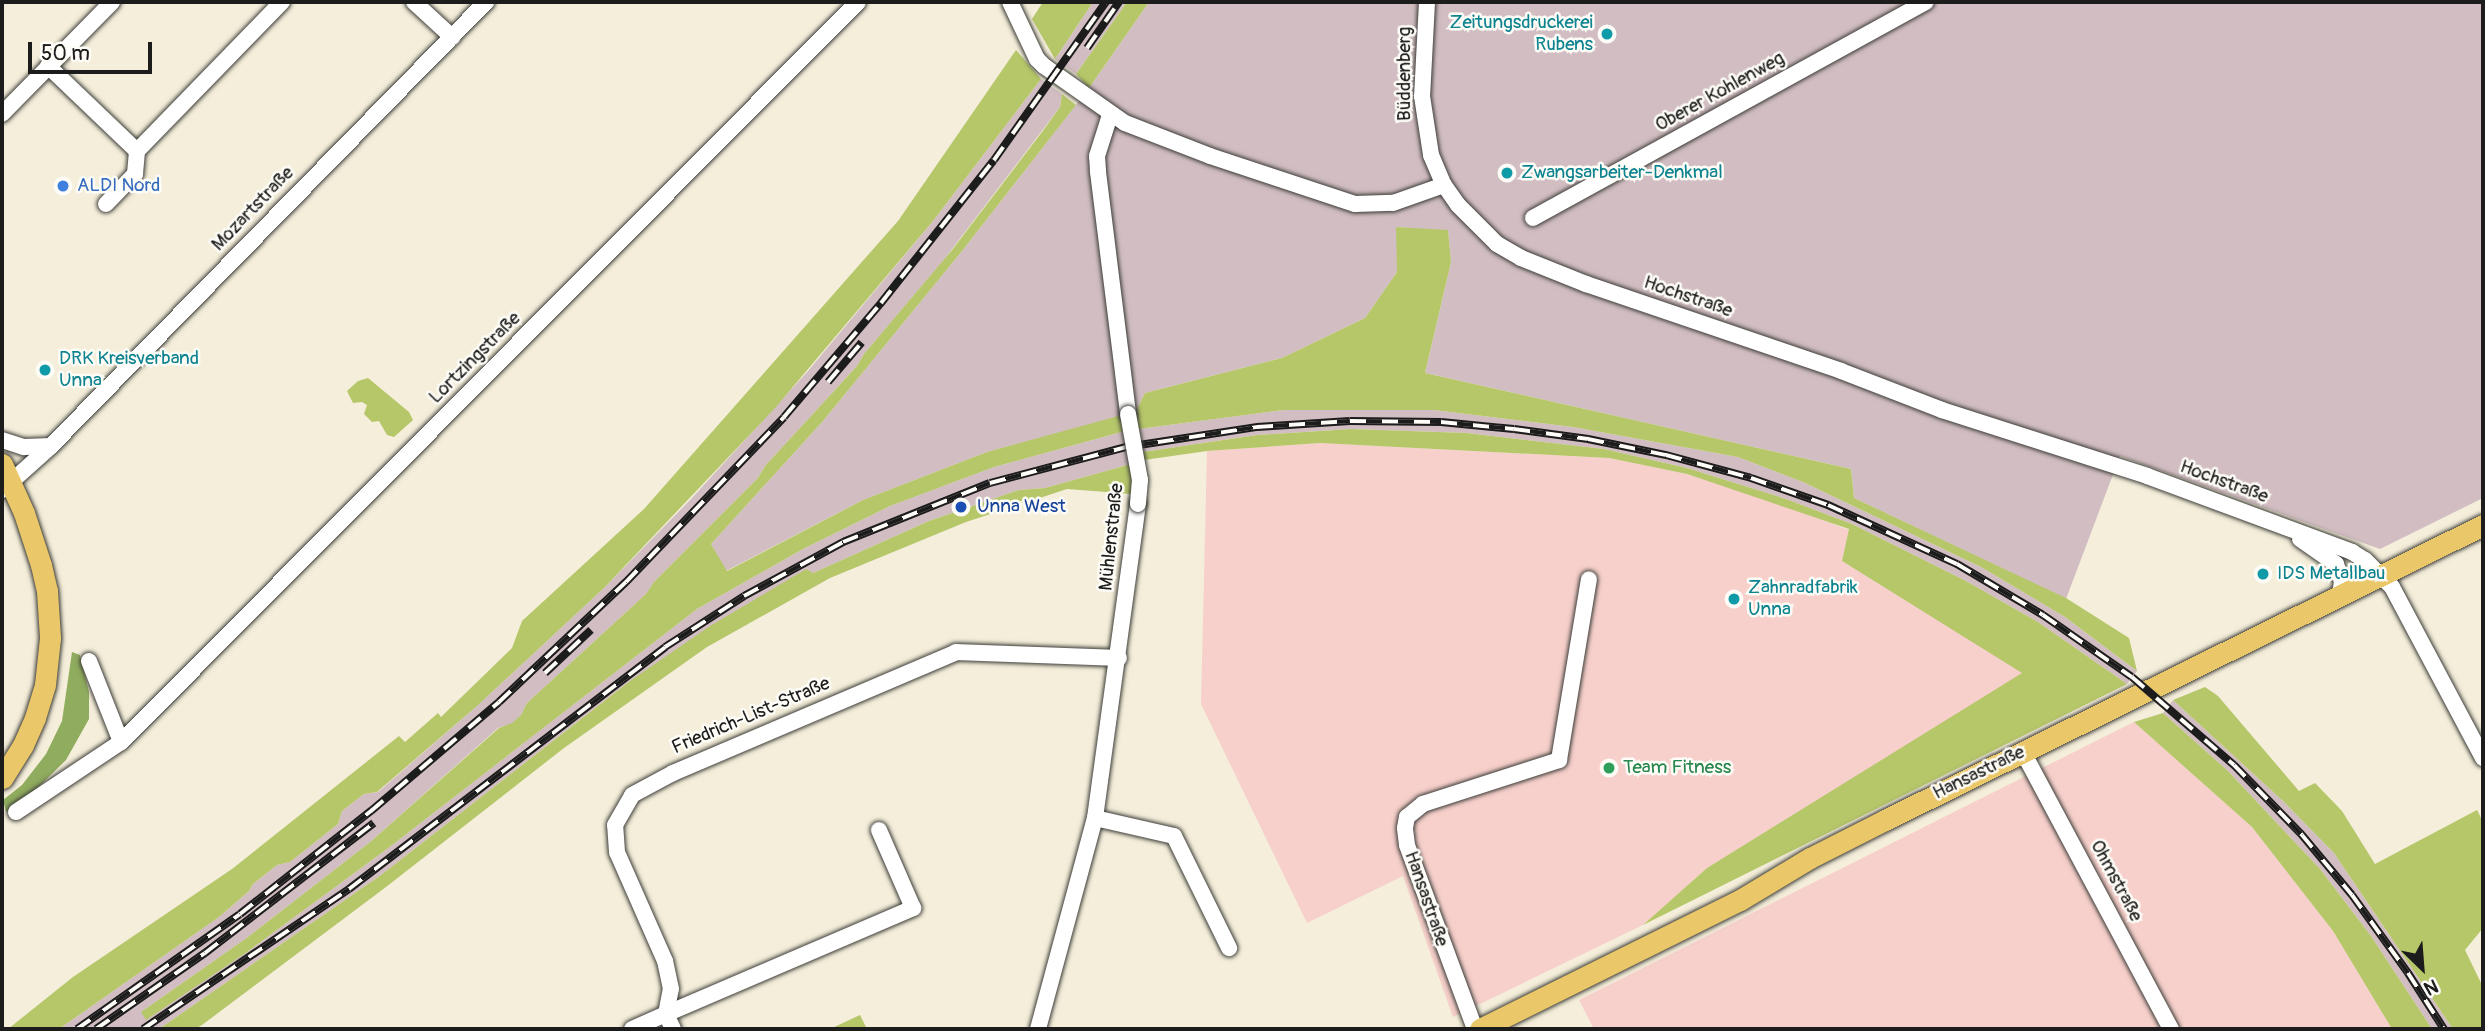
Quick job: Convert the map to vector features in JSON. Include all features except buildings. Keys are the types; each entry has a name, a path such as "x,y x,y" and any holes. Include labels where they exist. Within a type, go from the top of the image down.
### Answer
{"main road":[{"path":"2,778 23,745 35,718 45,685 50,638 47,591 41,565 5,479"},
{"name":"Hansastraße","path":"1477,1029 1740,900 1810,858 2483,525"}],"street":[{"path":"2,114 111,2"},
{"path":"106,204 135,174 137,151 282,2"},
{"path":"414,2 452,37"},
{"name":"Mozartstraße","path":"5,479 51,446 486,2"},
{"name":"Lortzingstraße","path":"16,812 121,742 858,2"},
{"path":"1010,2 1037,59 1110,115 1210,156 1354,204 1393,203 1444,185"},
{"name":"Büddenberg","path":"1427,2 1422,72 1423,108 1431,155 1444,185"},
{"name":"Oberer Kohlenweg","path":"1533,218 1926,2"},
{"path":"48,66 137,151"},
{"name":"Mühlenstraße","path":"1038,1029 1095,818 1119,658 1140,480 1128,414 1098,172 1097,156 1110,115"},
{"name":"Hochstraße","path":"1444,185 1478,228 1497,244 1548,269 1841,371 1942,410 2147,476 2352,552 2382,575 2413,622 2483,758"},
{"path":"2,440 24,447 51,446"},
{"name":"Hochstraße","path":"2277,524 2336,564 2342,581 2340,596"},
{"name":"Hansastraße","path":"1477,1029 1407,845 1407,817 1423,804 1559,760 1589,579"},
{"name":"Friedrich-List-Straße","path":"670,1022 671,989 665,961 617,852 615,825 632,795 673,773 956,652 1119,658"},
{"path":"89,661 121,742"},
{"name":"Ohmstraße","path":"2023,752 2171,1029"},
{"path":"1095,818 1174,836 1229,948"},
{"path":"632,1029 670,1022 913,908 879,830"}],"shaded area":[{"path":"1093,2 1127,2 1076,74 1055,59"},
{"path":"1149,2 2483,2 2483,498 2380,549 2120,456 2066,599 1854,498 1851,469 1425,373 1451,262 1448,231 1397,227 1397,272 1365,318 1282,358 1145,393 1135,413 987,452 863,500 726,571 711,544 823,421 962,251 1089,88"},
{"path":"1041,79 1062,94 1060,107 943,261 864,354 857,366 765,466 758,478 653,583 646,594 527,703 512,724 498,728 369,843 248,937 141,1012 247,952 387,849 697,609 803,549 890,506 994,467 1125,431 1131,464 1045,488 1019,490 929,521 813,573 630,681 381,875 159,1029 59,1029 219,917 277,865 290,862 338,824 342,811 364,794 378,792 477,706 605,587 691,499 808,371 933,221"},
{"path":"1283,410 1434,410 1573,427 1738,457 1803,482 1981,567 2065,617 2137,671 2127,684 2038,622 1966,581 1852,524 1786,499 1687,468 1604,449 1467,433 1351,429 1257,435 1143,452 1138,429"},
{"path":"1320,443 1609,458 1687,474 1784,505 1849,530 1842,561 2023,673 1707,868 1643,925 1453,1017 1403,876 1307,923 1201,704 1207,451"},
{"path":"2173,700 2283,801 2334,853 2453,1029 2432,1029 2371,936 2320,869 2228,771 2163,713"},
{"path":"2134,722 2252,827 2333,931 2392,1029 1594,1029 1579,1000"}],"green space":[{"path":"1043,2 1093,2 1055,59 1032,19"},
{"path":"1127,2 1149,2 1089,88 1076,74"},
{"path":"1016,50 1041,79 933,221 776,407 605,587 477,706 377,792 364,794 342,811 338,824 290,862 277,865 219,917 59,1029 8,1029 73,977 232,869 399,736 405,742 438,713 441,717 512,648 522,621 644,509 898,221"},
{"path":"1062,94 1076,105 962,251 823,421 711,544 727,571 863,500 987,452 1122,415 1125,431 994,467 890,506 803,549 697,609 387,849 247,952 146,1020 141,1012 248,937 369,843 499,728 512,723 521,715 527,703 646,594 653,583 758,478 765,466 857,366 864,354 952,250 1042,132 1060,107"},
{"path":"1396,227 1448,230 1451,262 1425,373 1851,469 1854,498 2066,598 2129,638 2137,671 2065,617 1981,567 1803,482 1738,457 1573,427 1434,410 1283,410 1138,429 1135,413 1145,393 1282,358 1365,318 1397,272"},
{"path":"368,378 409,412 413,420 394,437 387,435 379,421 372,422 364,414 367,405 362,402 353,403 347,391 358,381"},
{"path":"1351,429 1467,433 1604,449 1687,468 1786,499 1852,524 1966,581 2038,622 2127,684 1643,925 1707,868 2022,673 1842,561 1849,529 1687,474 1609,458 1320,443 1207,451 1144,460 1143,452 1257,435"},
{"path":"1131,464 1132,494 1067,489 966,522 830,578 707,647 564,748 386,887 202,1025 195,1029 159,1029 381,875 630,681 710,626 806,569 813,573 929,521 1019,490 1045,488"},
{"path":"72,652 80,655 89,692 89,719 66,760 20,805 6,812 3,800 22,785 46,754 62,721"},
{"path":"2205,687 2218,696 2299,791 2315,783 2342,811 2375,864 2477,810 2483,822 2483,928 2465,950 2483,987 2483,1029 2453,1029 2334,853 2283,801 2173,700"},
{"path":"2163,713 2228,771 2320,869 2371,936 2432,1029 2392,1029 2333,931 2252,827 2134,722"},
{"path":"860,1015 867,1029 830,1029"}],"railway":[{"path":"77,1029 240,914 371,811 499,702 626,582 784,417 881,303 994,160 1106,2"},
{"path":"1087,48 1119,2"},
{"path":"828,382 862,342"},
{"path":"143,1029 349,889 665,647 744,596 843,542 990,483 1126,447 1257,427 1350,421 1441,422 1514,429 1588,439 1666,455 1751,478 1828,505 1957,564 2043,615 2132,677 2234,765 2302,835 2352,895 2444,1029"},
{"path":"545,673 591,630"},
{"path":"96,1029 205,953 374,823"}],"place":[{"name":"Zeitungsdruckerei Rubens","path":"1607,34"},
{"name":"Zwangsarbeiter-Denkmal","path":"1507,173"},
{"name":"ALDI Nord","path":"63,186"},
{"name":"DRK Kreisverband Unna","path":"45,370"},
{"name":"Unna West","path":"961,507"},
{"name":"IDS Metallbau","path":"2263,574"},
{"name":"Zahnradfabrik Unna","path":"1734,599"},
{"name":"Team Fitness","path":"1609,768"}]}
